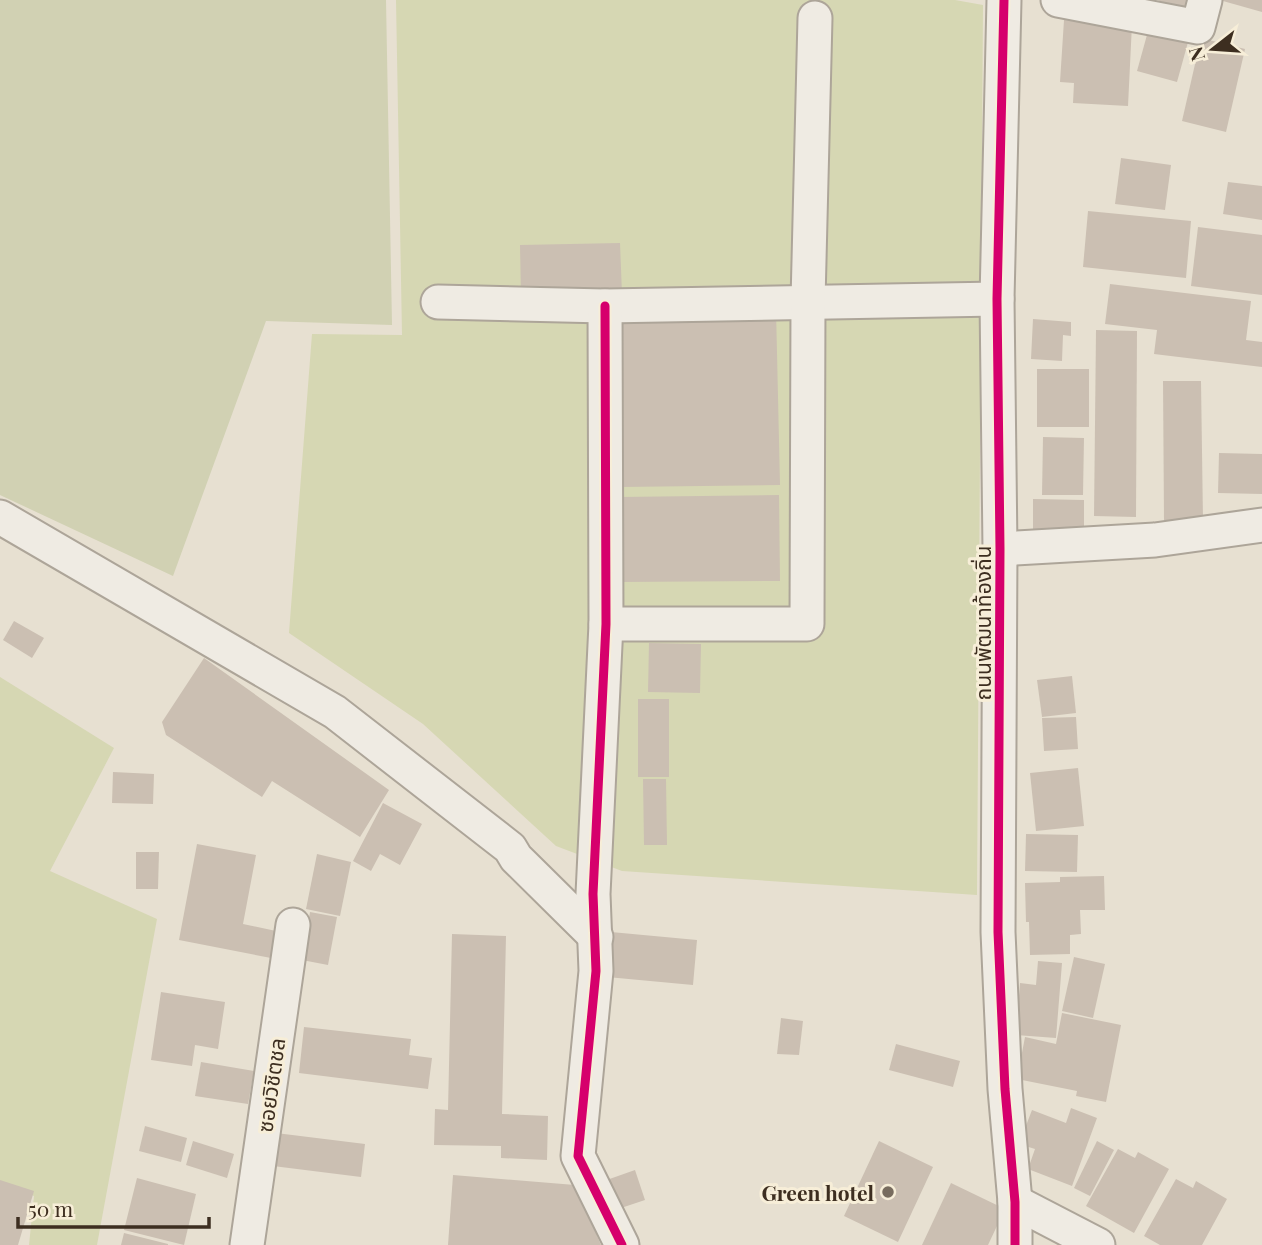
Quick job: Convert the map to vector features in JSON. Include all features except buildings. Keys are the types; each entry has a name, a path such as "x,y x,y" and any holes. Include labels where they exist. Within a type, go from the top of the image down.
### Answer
{"street":[{"name":"ถนนพัฒนาท้องถิ่น","path":"1004,0 997,299 1000,549 998,932 1005,1089 1015,1202 1015,1245"},
{"path":"1058,0 1198,27 1205,0"},
{"path":"606,624 807,624 808,301 815,18"},
{"path":"438,302 605,306 997,299"},
{"path":"605,306 606,624 593,894 596,971 578,1156 622,1245"},
{"path":"0,517 335,712 510,848 516,858 596,937"},
{"path":"1000,549 1155,540 1262,525"},
{"name":"ซอยวิชิตชล","path":"247,1245 293,925"},
{"path":"1015,1202 1098,1245"}],"green space":[{"path":"0,0 386,0 392,325 266,321 173,576 0,495"},
{"path":"396,0 955,0 983,5 977,895 622,871 556,846 423,724 289,633 312,334 402,335"},
{"path":"0,677 114,748 50,871 157,919 97,1245 29,1245 34,1196 0,1183"}],"cycle path":[{"path":"1004,0 997,299 1000,549 998,932 1005,1089 1015,1202 1015,1245"},
{"path":"605,306 606,624 593,894 596,971 578,1156 622,1245"}],"place":[{"name":"Green hotel","path":"888,1192"}]}
